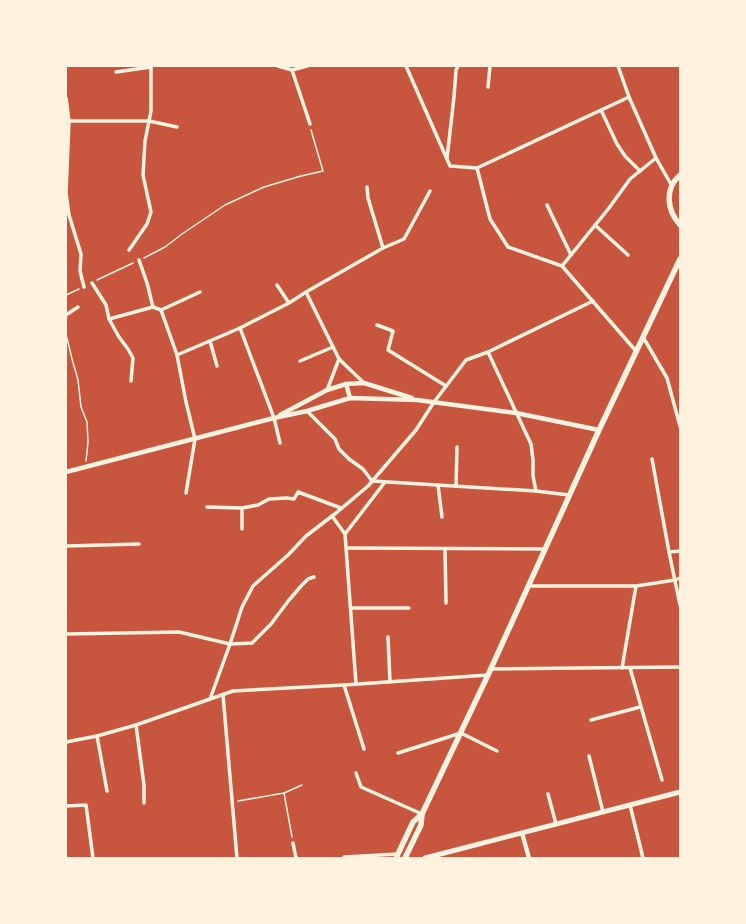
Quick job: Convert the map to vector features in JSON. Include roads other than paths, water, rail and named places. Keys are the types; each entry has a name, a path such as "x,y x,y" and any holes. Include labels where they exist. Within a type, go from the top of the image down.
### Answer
{"main road":[{"path":"680,175 672,186 669,196 670,207 674,218 680,225"},
{"path":"397,856 414,822 422,814 488,675 544,549 680,259"},
{"path":"425,858 680,792"},
{"path":"405,858 421,825 422,814"}],"street":[{"path":"116,72 151,66 151,111 145,141 144,175 151,212 148,224 129,250"},
{"path":"278,66 292,70 307,66"},
{"path":"406,66 450,166 477,168 629,97"},
{"path":"447,159 456,70 458,66"},
{"path":"488,87 490,66"},
{"path":"618,66 629,97 656,158 672,186"},
{"path":"292,70 310,124"},
{"path":"66,98 69,121 67,134 66,193 69,215 81,254 80,272 84,287"},
{"path":"601,110 617,144 625,156 640,171"},
{"path":"69,121 149,122 177,127"},
{"path":"562,266 609,208 630,179 656,158"},
{"path":"477,168 490,220 508,247 562,266 636,350"},
{"path":"367,187 368,198 383,248"},
{"path":"177,355 240,328 289,303 383,248 404,240 430,191"},
{"path":"547,205 571,255"},
{"path":"595,225 628,254"},
{"path":"139,260 153,307"},
{"path":"92,283 106,305 109,319 133,358 132,381"},
{"path":"277,286 289,303"},
{"path":"109,319 153,307 161,310 200,292"},
{"path":"306,292 339,359 364,383"},
{"path":"210,700 242,607 254,586 288,555 306,536 368,486 416,430 434,402 466,360 488,352 593,301"},
{"path":"66,314 78,308"},
{"path":"161,310 177,355 181,380 195,439 186,493"},
{"path":"377,325 393,331 388,350 446,386"},
{"path":"240,328 274,418 280,443"},
{"path":"643,338 667,378 680,426"},
{"path":"210,341 217,366"},
{"path":"300,361 333,347"},
{"path":"488,352 531,444 533,476 536,491"},
{"path":"327,390 339,359"},
{"path":"274,418 327,390 346,384 364,383 417,400"},
{"path":"346,384 350,398"},
{"path":"66,472 274,418 307,411 350,398 434,402 516,413 599,430"},
{"path":"307,411 335,439 339,449 363,470 372,481 536,491 569,495"},
{"path":"456,486 457,447"},
{"path":"652,459 680,605"},
{"path":"345,534 386,482"},
{"path":"438,485 442,517"},
{"path":"207,507 242,508 258,505 269,499 294,499 298,492 341,508"},
{"path":"242,508 242,529"},
{"path":"332,516 345,534 356,684"},
{"path":"66,546 139,544"},
{"path":"346,548 544,549"},
{"path":"445,549 446,603"},
{"path":"669,552 680,551"},
{"path":"66,634 179,632 230,644 252,643 270,624 302,585 308,579 314,577"},
{"path":"528,586 636,586 680,578"},
{"path":"622,668 636,586"},
{"path":"351,608 409,608"},
{"path":"388,637 390,682"},
{"path":"490,668 680,667"},
{"path":"630,668 662,780"},
{"path":"66,742 98,736 136,725 233,691 488,675"},
{"path":"344,685 364,749"},
{"path":"223,695 237,858"},
{"path":"591,720 640,707"},
{"path":"136,725 144,785 144,803"},
{"path":"398,753 460,733 497,751"},
{"path":"98,736 107,791"},
{"path":"590,756 603,812"},
{"path":"356,773 361,787 422,814"},
{"path":"548,794 556,824"},
{"path":"66,806 86,805 94,858"},
{"path":"630,805 643,858"},
{"path":"522,833 529,858"},
{"path":"294,843 296,858"},
{"path":"344,857 397,856"}]}
